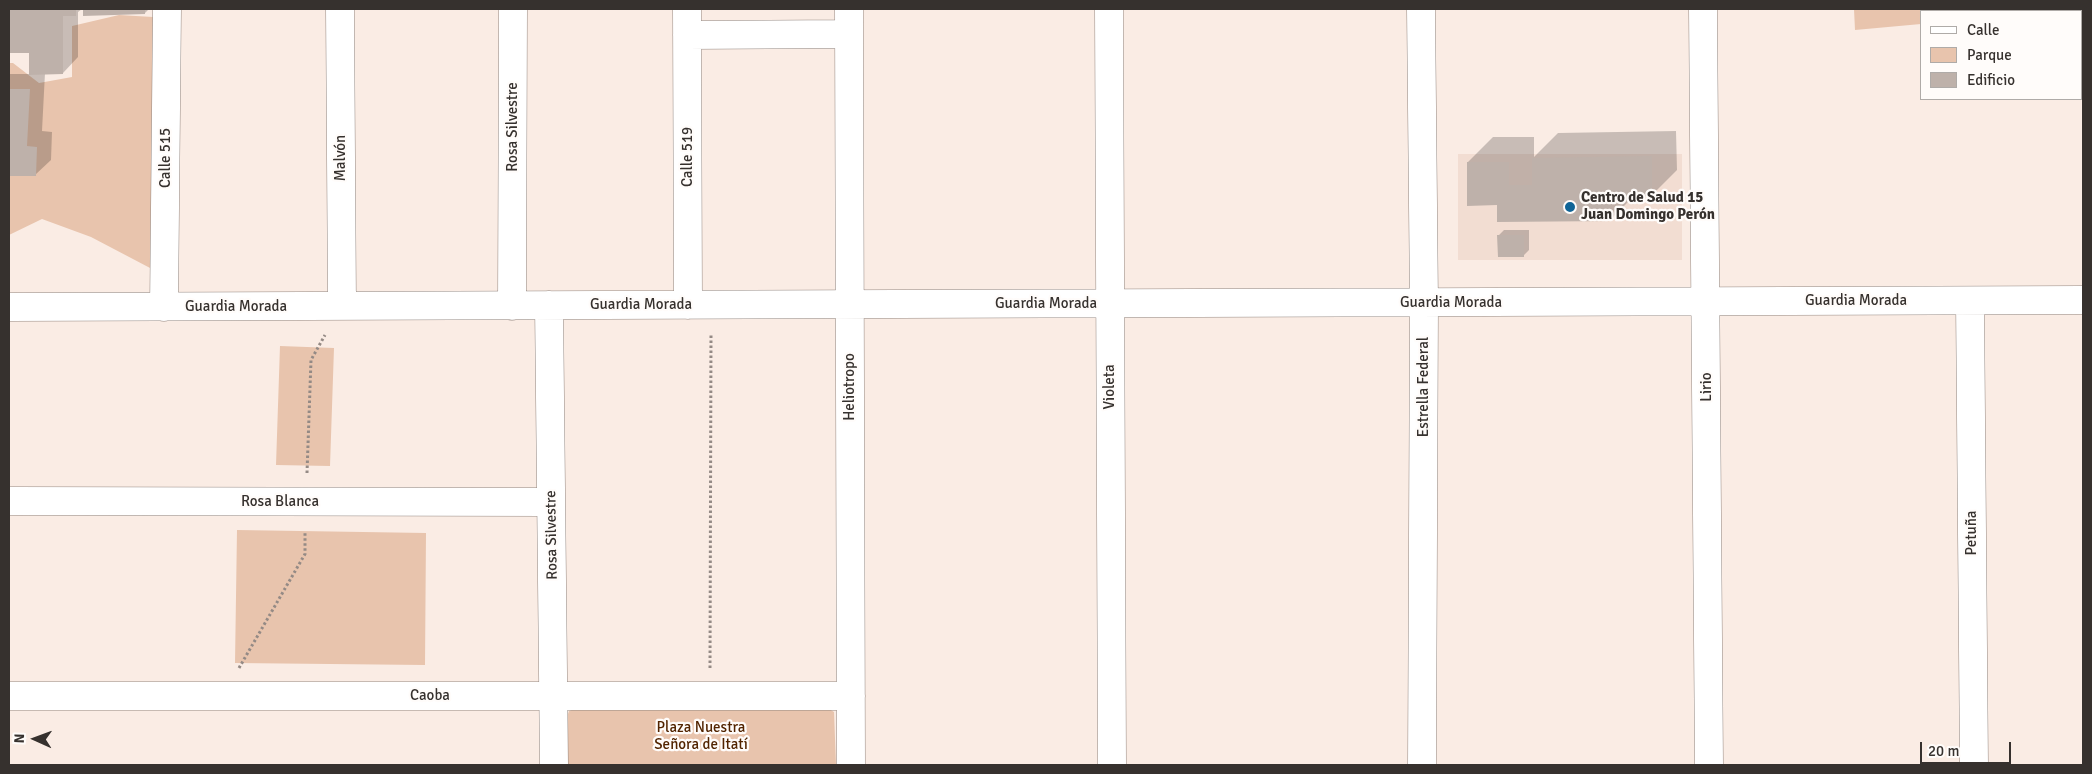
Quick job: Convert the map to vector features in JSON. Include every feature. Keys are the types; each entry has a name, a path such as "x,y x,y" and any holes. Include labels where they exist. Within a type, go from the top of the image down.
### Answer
{"street":[{"name":"Calle 515","path":"164,307 167,9"},
{"name":"Malvón","path":"340,9 342,306"},
{"name":"Rosa Silvestre","path":"512,306 514,9"},
{"name":"Violeta","path":"1109,9 1112,765"},
{"name":"Estrella Federal","path":"1421,9 1424,303 1422,765"},
{"name":"Lirio","path":"1703,9 1709,765"},
{"path":"687,22 849,21"},
{"name":"Heliotropo","path":"849,21 851,765"},
{"name":"Calle 519","path":"687,22 700,305"},
{"name":"Guardia Morada","path":"9,308 2083,300"},
{"name":"Petuña","path":"1970,301 1974,765"},
{"name":"Rosa Silvestre","path":"549,306 554,765"},
{"name":"Rosa Blanca","path":"9,501 552,502"},
{"name":"Caoba","path":"9,696 851,696"}],"path":[{"path":"700,305 710,696"}],"shaded area":[{"name":"Centro de Salud 15 Juan Domingo Perón","path":"1458,154 1682,154 1682,260 1458,260"}],"green space":[{"path":"1854,9 2068,9 1920,10 1920,24 1855,30"},
{"path":"119,15 153,17 152,269 91,237 42,219 9,235 9,63 13,63 39,83 72,77 72,26"},
{"path":"280,346 334,348 330,466 276,465"},
{"path":"237,530 426,533 425,665 235,663"},
{"name":"Plaza Nuestra Señora de Itatí","path":"826,707 834,712 836,765 566,765 566,720 569,711 577,708"}],"building":[{"path":"9,9 76,9 76,16 63,16 63,74 29,75 29,53 9,53"},
{"path":"83,9 145,9 145,14 83,16"},
{"path":"9,89 30,89 27,146 37,147 36,176 9,176"},
{"path":"1652,156 1652,196 1610,197 1611,221 1497,222 1497,205 1467,206 1467,162 1509,162 1509,185 1532,185 1532,158"},
{"path":"1497,235 1524,235 1524,257 1498,257"}],"place":[{"name":"Centro de Salud 15 Juan Domingo Perón","path":"1570,207"}]}
